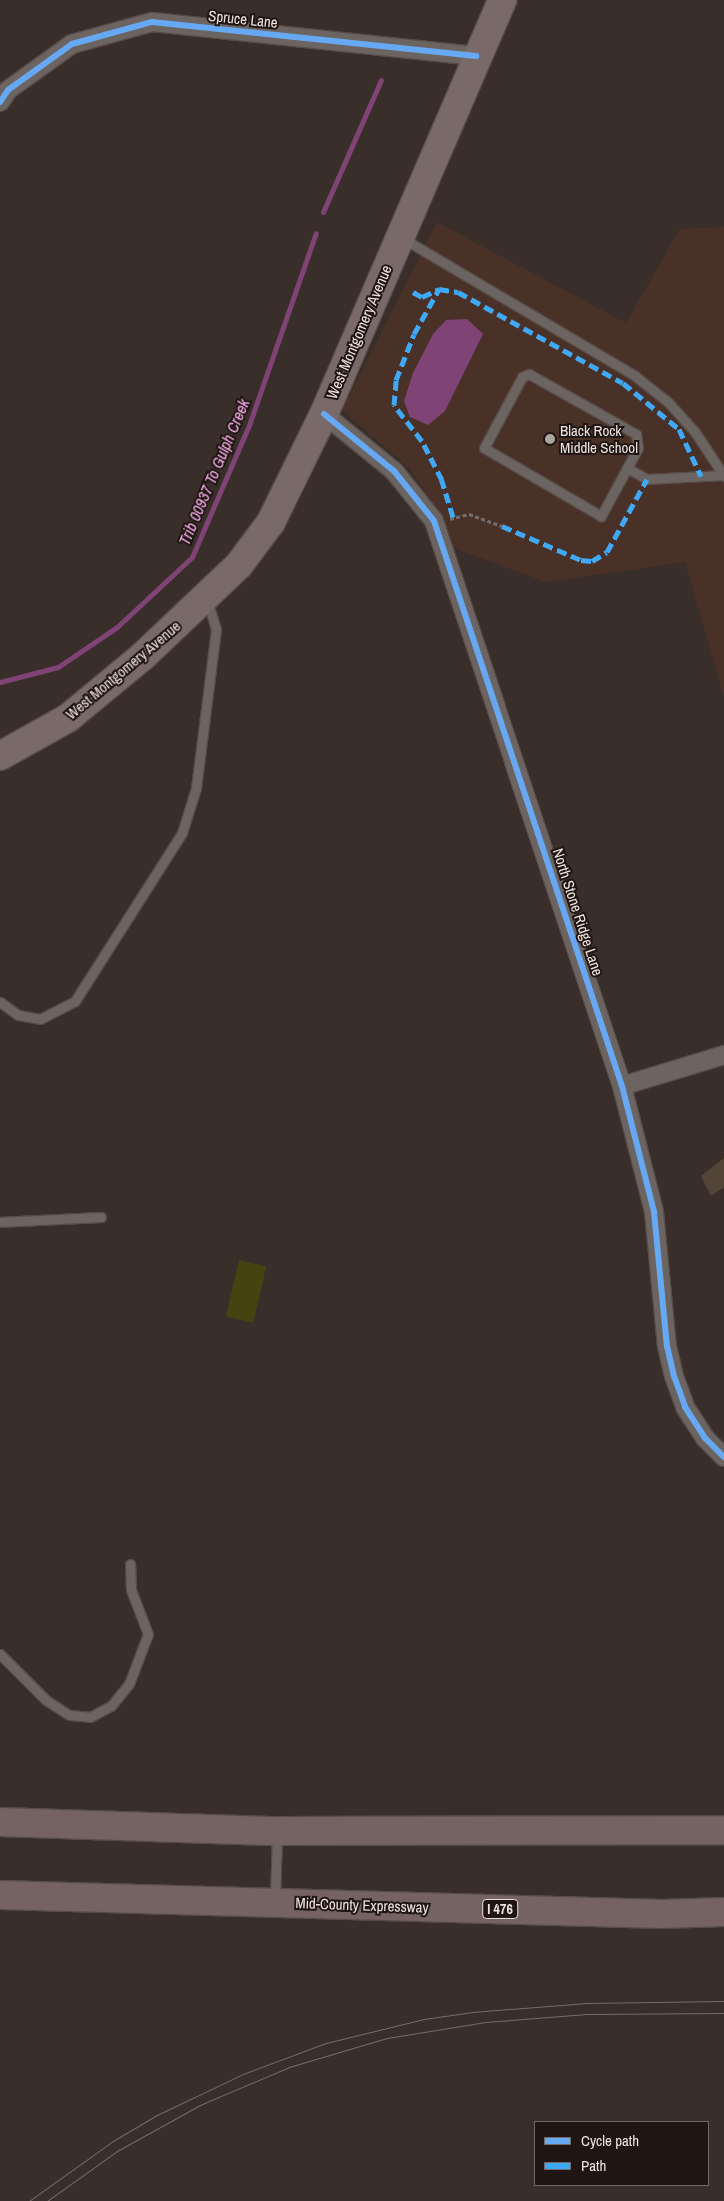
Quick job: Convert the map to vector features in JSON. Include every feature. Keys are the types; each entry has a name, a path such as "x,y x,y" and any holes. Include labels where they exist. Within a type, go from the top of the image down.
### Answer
{"highway":[{"path":"0,1822 276,1831 724,1830"},
{"name":"Mid-County Expressway","path":"0,1896 276,1902 662,1914 724,1912"}],"main road":[{"name":"West Montgomery Avenue","path":"0,756 68,718 143,656 239,565 270,522 324,414 476,56 502,0"}],"street":[{"name":"Spruce Lane","path":"0,102 8,90 72,44 152,22 476,56"},
{"name":"North Stone Ridge Lane","path":"324,414 394,471 436,526 622,1086 654,1212 667,1346 674,1376 685,1407 705,1438 724,1457"},
{"path":"622,1086 724,1055"}],"lane":[{"path":"400,237 635,376 668,402 695,432 724,475"},
{"path":"529,374 636,434 638,448 627,468 601,516 484,448 522,377 529,374"},
{"path":"627,468 647,479 724,475"},
{"path":"0,1002 18,1015 40,1019 75,1002 182,833 196,788 216,629 206,597"},
{"path":"0,1222 101,1217"},
{"path":"0,1654 46,1700 69,1714 90,1717 111,1706 129,1684 148,1634 131,1590 130,1564"},
{"path":"276,1831 276,1902"}],"path":[{"path":"436,526 469,514 502,526"}],"shaded area":[{"name":"Black Rock Middle School","path":"437,222 626,323 680,229 724,227 724,697 685,562 546,582 454,548 444,519 409,468 342,410"},
{"path":"467,319 483,334 445,411 428,425 410,417 404,401 413,373 433,334 446,320"},
{"path":"239,1260 266,1266 253,1323 226,1317"}],"building":[{"path":"724,1158 724,1187 711,1196 701,1176"}],"waterway":[{"name":"Trib 00937 To Gulph Creek","path":"323,212 381,80"},
{"name":"Trib 00937 To Gulph Creek","path":"0,682 58,667 117,627 192,557 249,425 316,233"}],"tram line":[{"path":"29,2201 113,2141 157,2115 243,2074 326,2043 424,2019 472,2012 587,2003 724,2001"},
{"path":"47,2201 117,2151 200,2105 289,2067 387,2038 486,2022 587,2014 724,2013"}],"marked path":[{"path":"413,292 422,297 439,289"},
{"path":"453,517 442,480 422,441 394,405 396,380 414,334 439,289 458,292 623,383 679,429 701,476"},
{"path":"502,526 581,560 592,561 607,552 647,479"}],"cycle path":[{"path":"0,102 8,90 72,44 152,22 476,56"},
{"path":"324,414 394,471 434,521 622,1086 654,1212 667,1346 674,1376 685,1407 705,1438 724,1457"}],"place":[{"name":"Black Rock Middle School","path":"550,439"}]}
